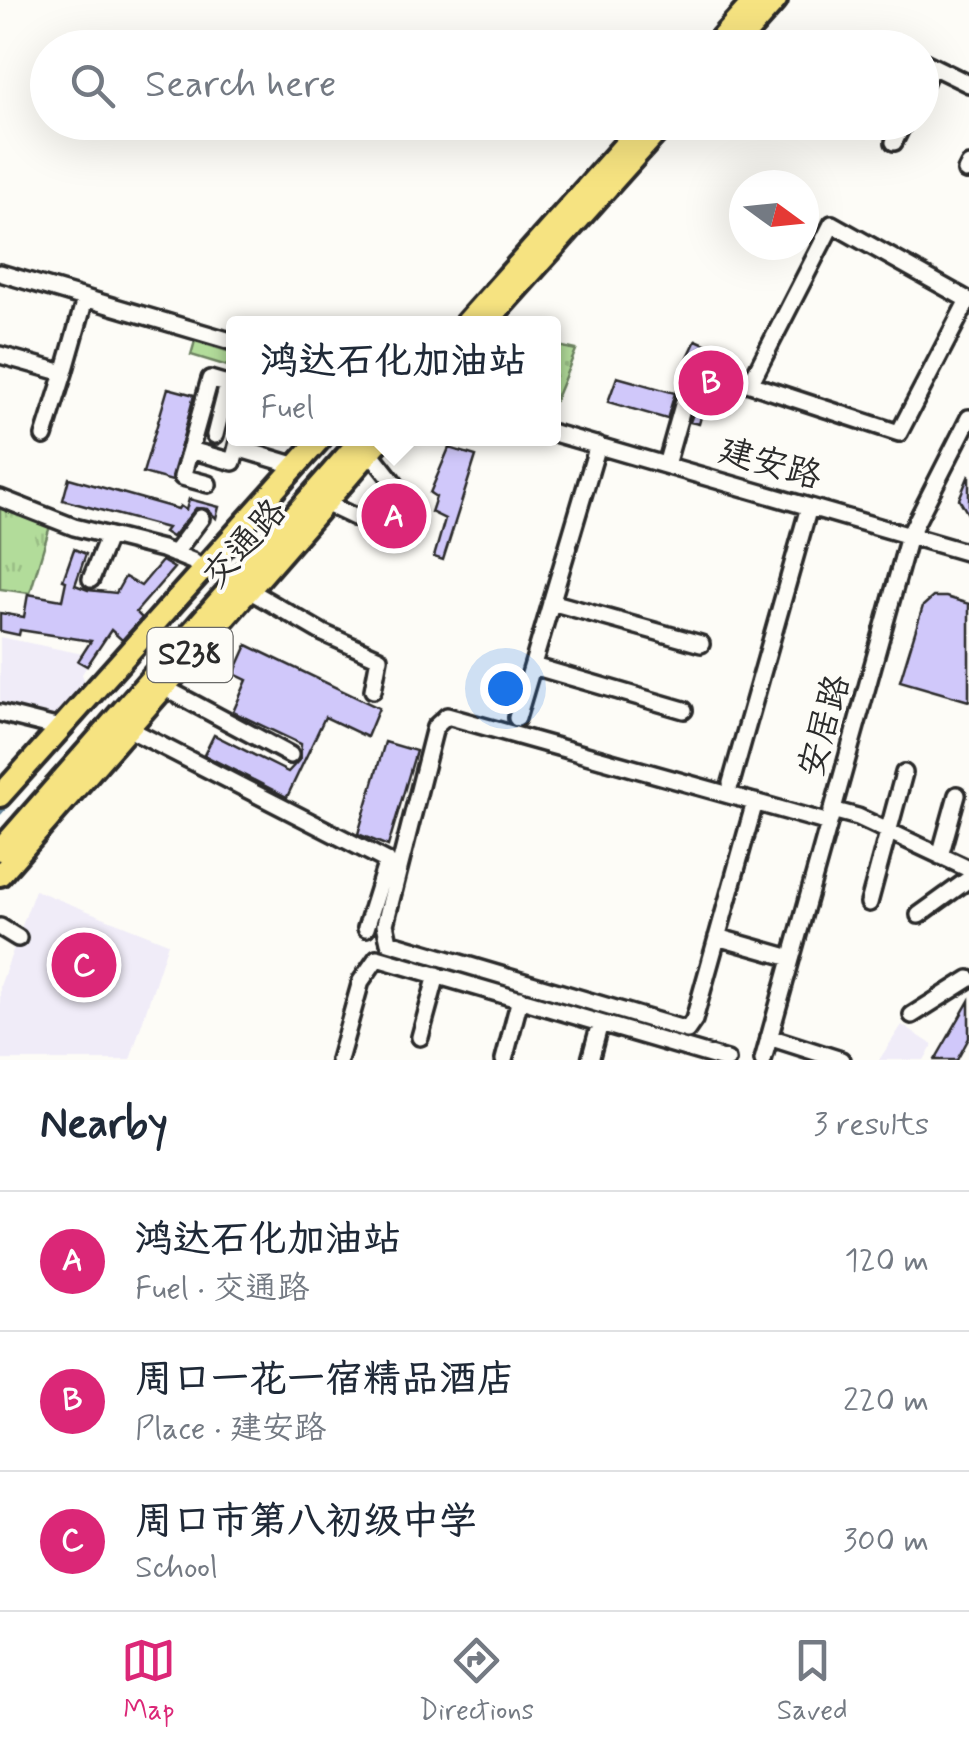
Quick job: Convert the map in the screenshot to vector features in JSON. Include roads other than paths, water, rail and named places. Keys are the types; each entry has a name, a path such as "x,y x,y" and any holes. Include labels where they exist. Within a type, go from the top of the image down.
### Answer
{"main road":[{"path":"728,30 754,0"},
{"path":"749,30 776,0"},
{"path":"472,316 629,140"},
{"path":"492,316 650,140"},
{"path":"0,796 314,446"},
{"name":"交通路","path":"0,850 123,720 369,446"},
{"name":"交通路","path":"0,874 123,720 163,687 236,591 324,504 370,446"},
{"path":"203,570 236,591"},
{"path":"95,689 123,720"}],"street":[{"path":"939,70 969,84"},
{"path":"832,224 968,300 962,328 899,432 750,384 832,224"},
{"path":"0,274 226,340"},
{"path":"44,436 85,299"},
{"path":"0,355 64,374"},
{"path":"666,464 694,366"},
{"path":"208,484 182,477 210,379 226,384"},
{"path":"214,435 226,400"},
{"name":"安居路","path":"765,1059 909,536 969,418"},
{"path":"195,430 226,440"},
{"name":"建安路","path":"561,435 969,553"},
{"path":"190,450 233,462 238,446"},
{"path":"240,446 295,468"},
{"path":"324,504 368,523 382,524 400,504 402,493 374,446"},
{"path":"518,718 598,446"},
{"path":"0,498 74,527 192,560 203,570"},
{"path":"731,783 809,507"},
{"path":"174,554 202,518"},
{"path":"91,580 108,537"},
{"path":"236,591 379,658 373,690"},
{"path":"552,602 702,644"},
{"path":"533,666 684,710"},
{"path":"163,687 290,755"},
{"path":"0,713 60,728"},
{"path":"755,802 688,1030 389,942 384,924 435,728 447,716 755,802 831,817 858,818 969,869"},
{"path":"123,720 386,861 366,928"},
{"path":"869,903 904,773"},
{"path":"940,856 957,795"},
{"path":"920,914 969,880"},
{"path":"0,927 18,938"},
{"path":"718,937 791,958"},
{"path":"439,957 444,940"},
{"path":"339,1060 361,981 378,958 728,1060"},
{"path":"420,1037 437,975"},
{"path":"912,1015 969,978"},
{"path":"504,1060 520,1000"},
{"path":"590,1060 600,1023"},
{"path":"770,1037 841,1060"}],"waterway":[{"path":"0,813 170,622"}],"place":[{"name":"周口一花一宿精品酒店","path":"711,383"},
{"name":"鸿达石化加油站","path":"394,516"},
{"name":"周口市第八初级中学","path":"84,965"}]}
